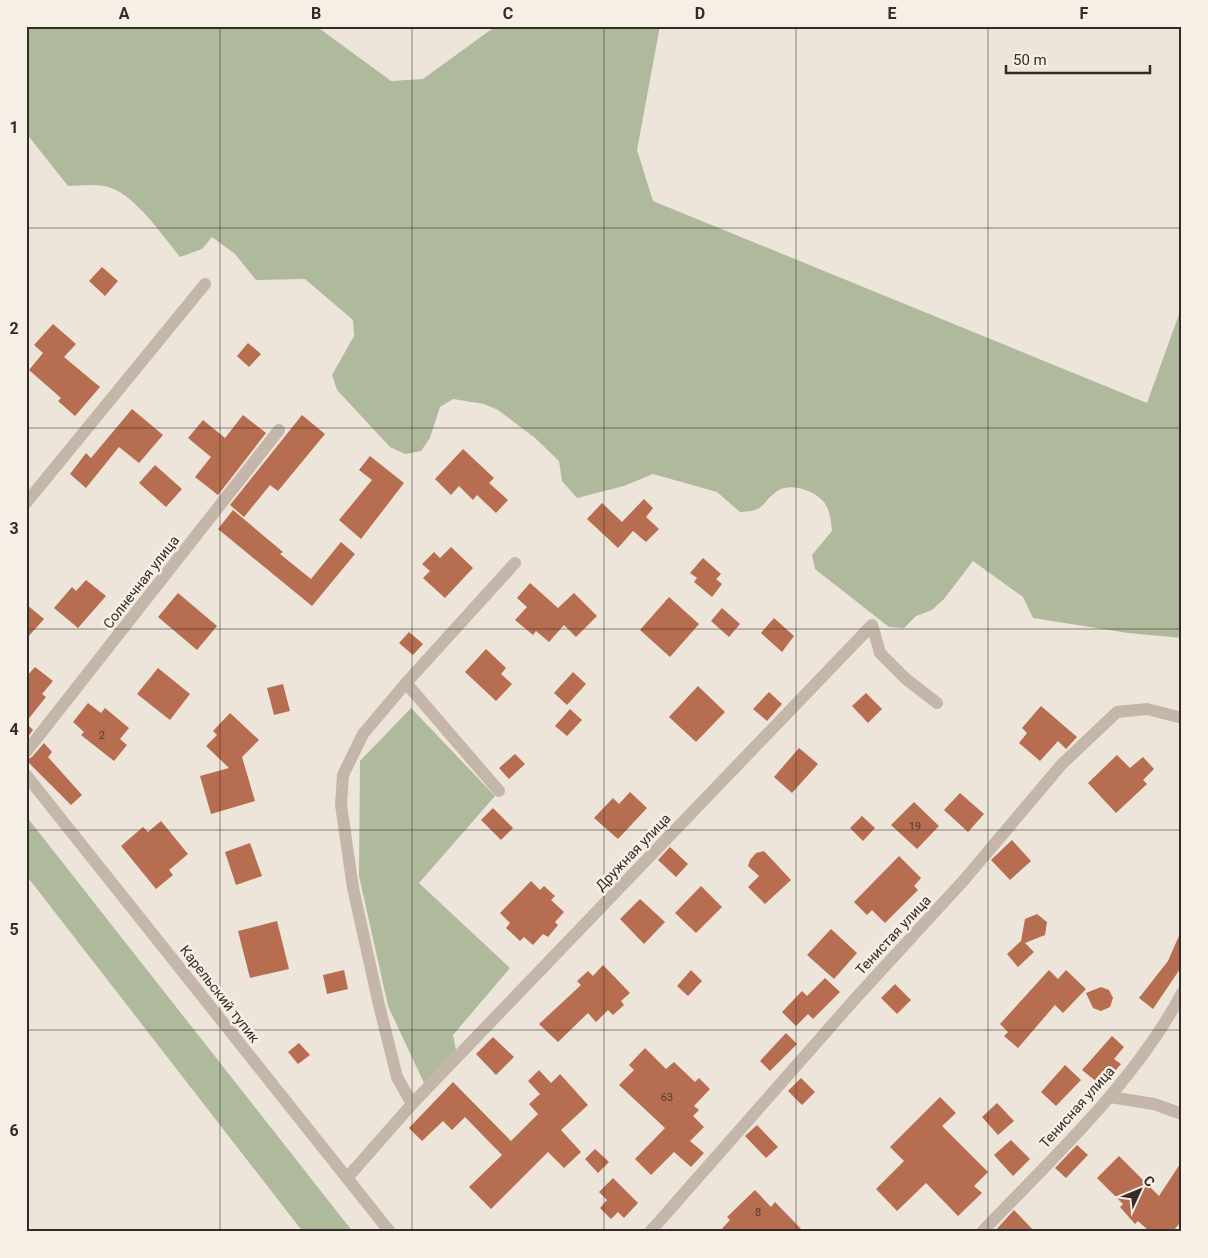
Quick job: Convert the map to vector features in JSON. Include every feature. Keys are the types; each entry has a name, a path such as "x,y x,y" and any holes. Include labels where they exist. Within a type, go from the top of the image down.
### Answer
{"street":[{"path":"26,503 205,284"},
{"name":"Солнечная улица","path":"26,752 279,430"},
{"path":"412,1104 397,1077 353,888 341,805 344,775 363,734 406,683 515,564"},
{"name":"Дружная улица","path":"347,1178 412,1104 872,625 880,653 906,679 937,703"},
{"path":"406,683 499,791"},
{"name":"Тенистая улица","path":"650,1232 847,1008 964,880 1062,764 1117,712 1147,710 1182,718"},
{"name":"Карельский тупик","path":"26,775 390,1232"},
{"name":"Тенисная улица","path":"982,1232 1110,1097 1158,1033 1182,993"},
{"path":"1110,1097 1154,1104 1182,1114"}],"green space":[{"path":"26,26 316,26 391,81 423,79 496,26 660,26 637,150 653,201 1147,403 1182,306 1182,638 1128,633 1033,618 1023,597 973,561 944,599 932,610 916,616 904,628 889,627 815,569 812,555 832,531 830,515 823,501 809,491 790,487 784,488 773,494 760,508 740,512 717,492 653,474 624,486 577,498 562,481 559,461 535,438 498,410 484,404 453,399 440,407 430,438 421,451 405,454 390,447 337,390 332,375 354,336 353,320 305,279 256,280 235,254 212,237 202,249 180,257 136,204 115,189 90,185 68,186 26,133"},
{"path":"411,708 495,796 419,883 510,968 453,1035 456,1050 424,1083 388,1006 359,876 360,761"},
{"path":"26,816 353,1232 303,1232 26,875"}],"building":[{"path":"102,267 118,281 105,296 89,281"},
{"path":"53,324 76,344 64,357 100,387 75,416 58,401 61,398 29,370 43,353 34,345"},
{"path":"248,343 261,354 249,367 237,356"},
{"path":"132,409 163,435 139,463 119,447 86,488 70,474 86,453 91,458"},
{"path":"243,415 266,433 218,495 195,477 211,457 188,438 203,420 225,438"},
{"path":"302,415 325,434 278,491 270,485 244,517 230,505"},
{"path":"463,449 494,478 489,483 508,500 496,513 477,495 473,500 459,486 451,495 435,479"},
{"path":"370,456 404,483 361,539 339,520 372,480 359,470"},
{"path":"155,465 182,489 166,507 139,483"},
{"path":"644,499 653,508 646,517 659,529 646,542 633,531 618,548 587,519 602,503 622,522"},
{"path":"233,510 283,552 280,554 311,579 341,542 355,554 312,606 218,529"},
{"path":"451,547 473,568 445,598 423,578 430,571 422,564 434,552 440,558"},
{"path":"703,558 721,574 716,579 722,584 712,597 694,582 697,578 690,573"},
{"path":"86,580 106,596 78,628 54,608 72,587 76,591"},
{"path":"530,583 558,608 574,593 597,616 576,637 564,625 549,642 536,631 533,635 515,620 527,607 517,598"},
{"path":"178,593 217,626 197,650 158,617"},
{"path":"669,597 699,624 670,657 640,630"},
{"path":"26,604 44,619 26,639"},
{"path":"722,608 740,624 729,637 711,621"},
{"path":"774,618 794,636 782,652 761,633"},
{"path":"409,632 423,644 413,655 399,643"},
{"path":"486,649 506,668 501,674 512,684 496,701 465,672"},
{"path":"35,667 53,681 42,694 46,697 26,722 26,677"},
{"path":"158,668 190,694 170,720 137,694"},
{"path":"573,672 586,684 567,705 554,693"},
{"path":"283,684 290,711 274,715 267,688"},
{"path":"698,686 725,712 696,742 669,717"},
{"path":"769,692 782,704 767,721 753,709"},
{"path":"866,693 882,709 868,723 852,706"},
{"path":"88,703 101,713 105,708 129,728 120,739 127,745 114,761 81,735 84,732 73,722"},
{"path":"1041,706 1077,737 1066,749 1058,741 1040,761 1019,743 1027,733 1022,728"},
{"path":"570,709 582,720 567,736 555,726"},
{"path":"230,713 259,740 242,757 255,801 211,814 200,776 229,768 206,746 217,735 213,731"},
{"path":"26,723 33,730 26,739"},
{"path":"44,743 52,752 48,757 82,795 71,805 26,760 32,757"},
{"path":"799,748 818,764 792,793 774,777"},
{"path":"515,754 525,764 509,779 499,768"},
{"path":"1117,755 1130,768 1143,757 1154,769 1143,780 1147,784 1116,813 1088,783"},
{"path":"630,792 647,808 618,839 594,818 613,798 619,804"},
{"path":"960,793 984,814 968,832 944,810"},
{"path":"914,802 939,826 917,849 891,825"},
{"path":"493,808 513,828 501,840 481,820"},
{"path":"862,816 875,828 863,841 850,828"},
{"path":"161,821 188,854 169,870 173,875 156,889 121,846 143,827 148,832"},
{"path":"1012,840 1031,861 1010,880 991,860"},
{"path":"250,843 262,876 236,885 225,852"},
{"path":"670,847 688,864 676,877 658,860"},
{"path":"764,851 791,880 765,904 748,887 759,876 748,866 750,860 756,853"},
{"path":"899,856 921,878 914,886 918,890 885,923 872,910 867,915 854,902"},
{"path":"531,881 540,890 544,886 555,896 551,900 564,912 555,922 558,925 548,937 543,934 533,945 524,937 520,941 506,928 510,923 500,913"},
{"path":"701,886 722,907 696,933 675,913"},
{"path":"640,899 665,922 644,944 620,919"},
{"path":"1037,914 1047,922 1045,935 1025,943 1034,952 1018,967 1007,954 1021,941 1025,919"},
{"path":"277,921 289,969 250,978 238,931"},
{"path":"831,929 857,953 834,979 807,955"},
{"path":"1182,929 1182,966 1153,1009 1139,998 1168,961"},
{"path":"603,965 630,993 621,1001 624,1005 613,1015 608,1010 596,1022 588,1013 558,1042 539,1024 581,985 577,981 588,971 593,976"},
{"path":"344,970 348,989 327,994 323,975"},
{"path":"691,970 702,981 688,996 677,986"},
{"path":"1049,970 1058,979 1066,970 1086,989 1063,1013 1055,1005 1018,1048 1004,1036 1008,1032 1000,1024"},
{"path":"825,978 840,992 813,1019 808,1014 796,1026 782,1012 802,991 807,996"},
{"path":"895,984 911,1000 897,1014 881,998"},
{"path":"1101,987 1109,990 1113,998 1110,1007 1101,1011 1093,1008 1086,993"},
{"path":"786,1033 797,1044 770,1071 760,1061"},
{"path":"1112,1036 1124,1047 1114,1059 1121,1064 1102,1086 1082,1070"},
{"path":"493,1037 514,1057 496,1075 476,1054"},
{"path":"299,1043 310,1055 298,1064 288,1052"},
{"path":"645,1048 666,1069 674,1062 695,1082 699,1078 710,1089 694,1106 699,1110 693,1116 704,1127 690,1141 704,1153 691,1167 674,1152 651,1175 635,1159 665,1128 619,1085 634,1070 629,1065"},
{"path":"1065,1065 1081,1080 1056,1106 1041,1092"},
{"path":"539,1070 551,1083 560,1074 588,1105 561,1130 581,1152 564,1168 548,1152 491,1209 469,1187 502,1155 465,1117 452,1130 443,1121 422,1141 409,1128 453,1082 511,1141 538,1114 529,1104 540,1094 528,1081"},
{"path":"801,1078 815,1092 802,1105 788,1091"},
{"path":"940,1097 956,1113 942,1126 988,1172 974,1186 982,1193 958,1216 926,1183 897,1211 876,1189 904,1161 890,1147"},
{"path":"997,1103 1014,1121 998,1135 982,1117"},
{"path":"757,1125 778,1147 766,1158 745,1136"},
{"path":"1011,1140 1030,1159 1013,1176 994,1155"},
{"path":"1077,1145 1088,1155 1066,1178 1055,1168"},
{"path":"595,1149 609,1162 598,1173 585,1159"},
{"path":"1119,1156 1159,1196 1182,1161 1182,1221 1172,1232 1150,1232 1138,1221 1135,1224 1120,1207 1123,1204 1097,1178"},
{"path":"613,1178 638,1203 624,1218 618,1212 611,1219 600,1208 607,1200 599,1192"},
{"path":"755,1190 771,1207 775,1202 804,1232 719,1232 730,1220 727,1217"},
{"path":"1014,1210 1035,1232 994,1232"}]}
